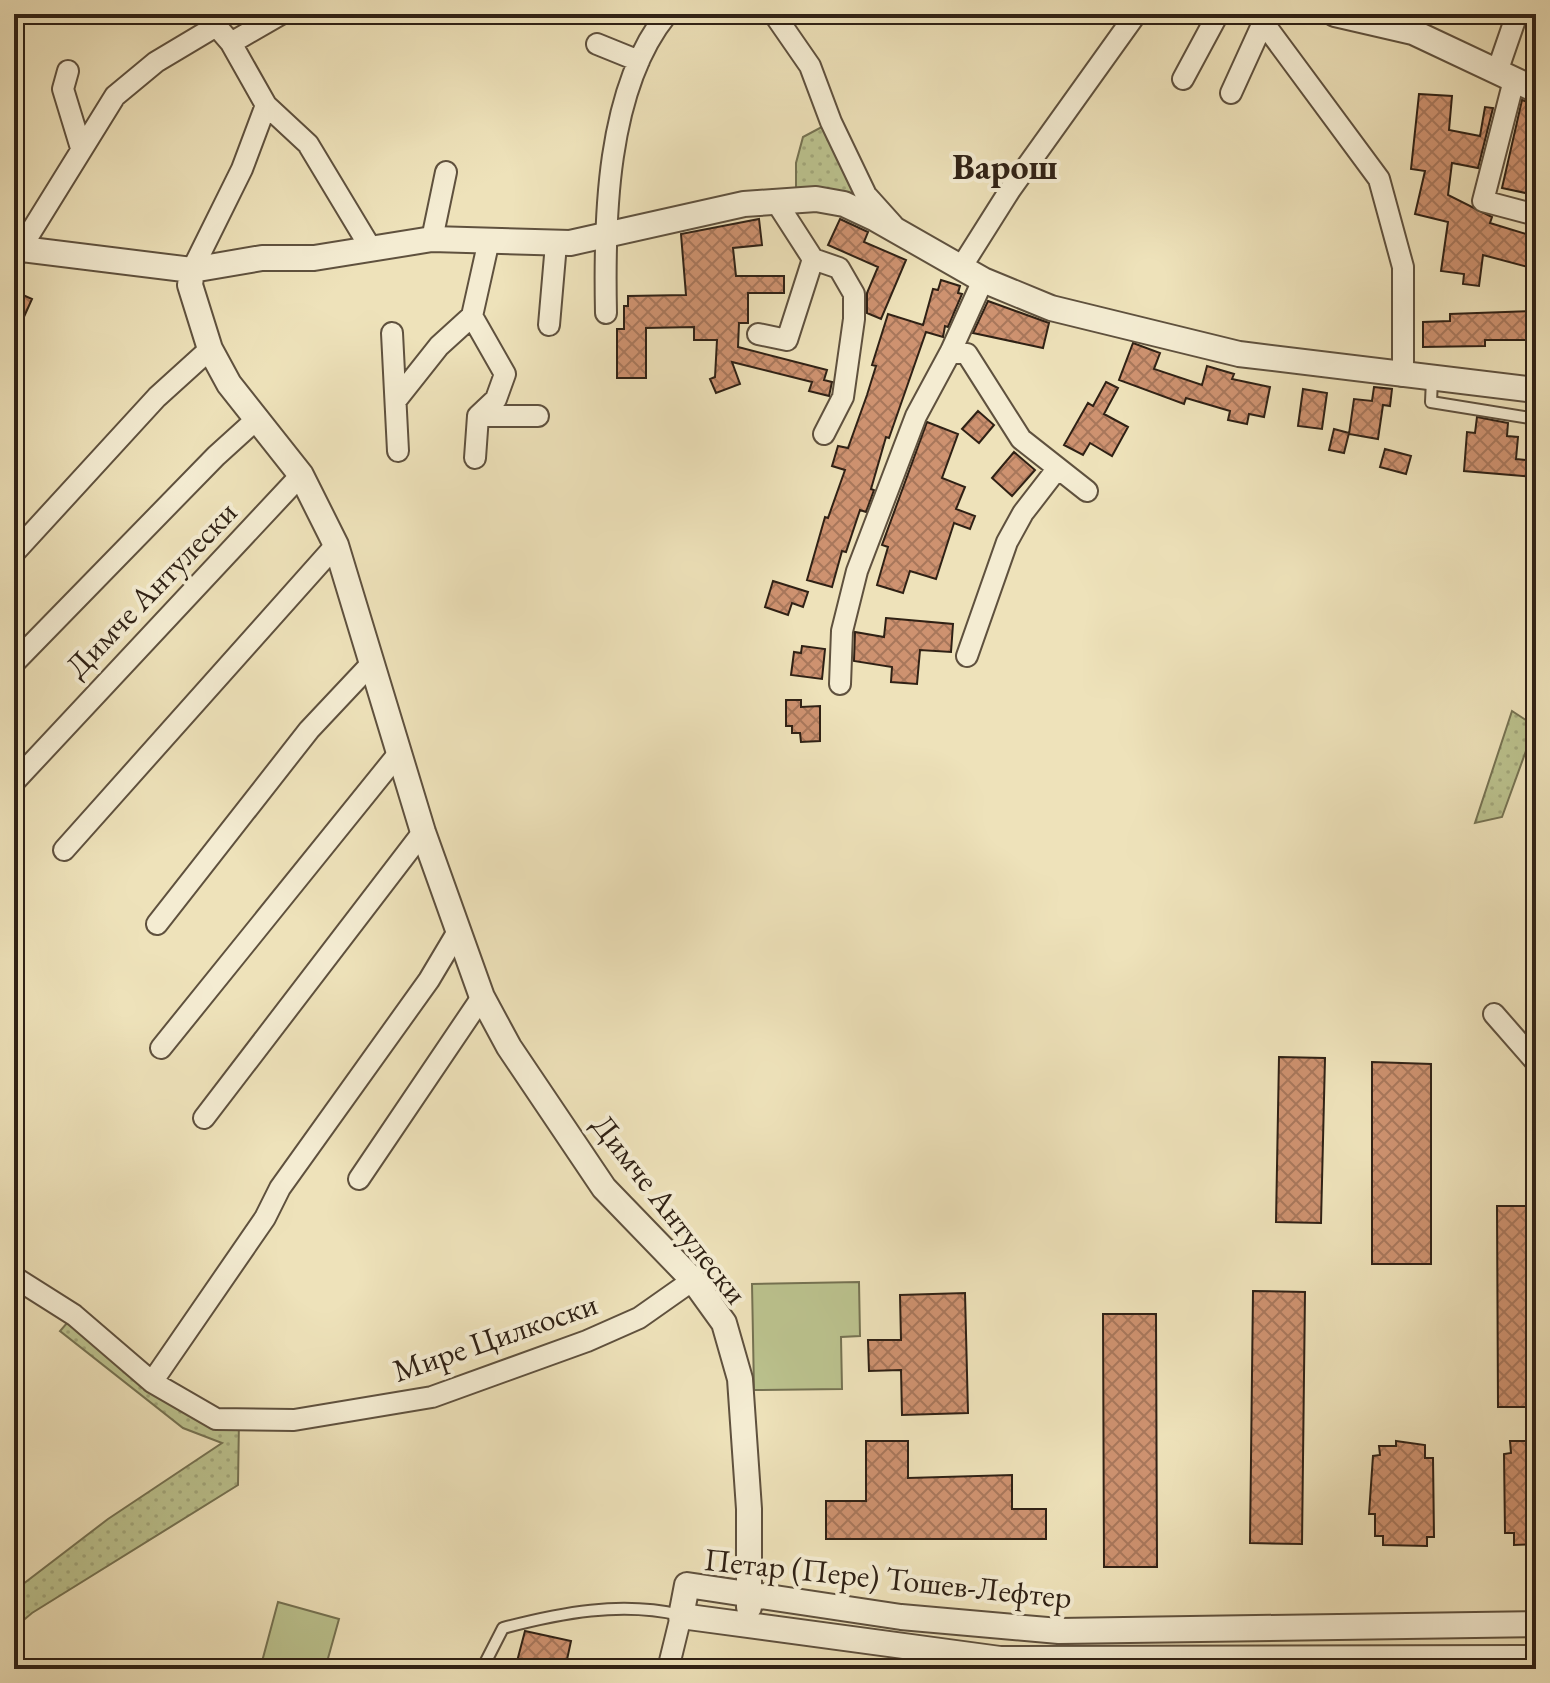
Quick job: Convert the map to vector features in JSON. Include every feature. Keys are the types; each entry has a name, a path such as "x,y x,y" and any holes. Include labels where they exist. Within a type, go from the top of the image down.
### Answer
{"street":[{"path":"231,43 281,14"},
{"path":"606,313 605,239 613,153 639,61 649,36 667,14"},
{"path":"774,14 810,66 831,122 866,195 901,234"},
{"path":"962,266 1010,190 1136,14"},
{"path":"1183,79 1218,14"},
{"path":"1335,14 1416,23 1515,80"},
{"path":"1517,14 1515,80 1483,201 1536,215"},
{"path":"1231,93 1262,16"},
{"path":"1262,16 1308,87 1379,179 1403,267 1403,376"},
{"path":"370,247 308,144 266,105 231,43 212,19 115,96 15,250 192,270 262,258 314,258 432,239 556,244 605,239 744,204 816,199 844,204 983,280 1051,308 1224,351 1403,376 1536,390"},
{"path":"597,44 639,61"},
{"path":"68,71 63,89 81,148"},
{"path":"192,270 242,169 266,105"},
{"path":"432,239 446,172"},
{"path":"775,200 813,259 839,268 854,294 843,397 824,434"},
{"path":"397,399 439,346 472,316 489,240"},
{"path":"549,325 556,244"},
{"path":"758,334 787,340 813,259"},
{"name":"Димче Антулески","path":"192,270 190,285 210,349 229,384 301,475 336,545 423,832 482,997 509,1047 604,1188 693,1280 724,1323 740,1379 750,1593 748,1626"},
{"path":"840,684 842,631 857,571 916,416 951,351 983,280"},
{"path":"472,316 505,374 496,399 478,416 475,458"},
{"path":"392,333 398,451"},
{"path":"14,553 157,397 210,349"},
{"path":"951,351 967,354 1021,439 1087,491"},
{"path":"478,416 538,416"},
{"name":"Димче Антулески","path":"14,663 258,418"},
{"path":"967,656 1007,542 1023,513 1057,469"},
{"name":"Димче Антулески","path":"14,782 301,475"},
{"path":"64,850 336,545"},
{"path":"157,924 309,730 372,663"},
{"path":"161,1048 399,753"},
{"path":"204,1118 423,832"},
{"path":"152,1382 265,1218 280,1188 429,980 457,933"},
{"path":"359,1179 482,997"},
{"path":"1494,1014 1536,1062"},
{"name":"Мире Цилкоски","path":"14,1277 74,1315 152,1382 216,1419 294,1420 432,1397 587,1341 639,1318 693,1280"},
{"name":"Петар (Пере) Тошев-Лефтер","path":"1536,1624 1059,1631 901,1617 687,1585 681,1616 897,1648 1056,1665 1536,1658"},
{"path":"668,1669 681,1616"},
{"path":"1056,1665 1059,1631"}],"lane":[{"path":"1433,377 1431,402 1536,419"},
{"path":"482,1669 503,1628 553,1613 661,1611 681,1616"}],"green space":[{"path":"831,122 901,234 796,200 796,163 803,137"},
{"path":"1512,711 1535,726 1502,817 1475,823"},
{"path":"859,1282 860,1336 841,1337 842,1389 754,1390 752,1284"},
{"path":"74,1315 152,1382 239,1419 238,1485 32,1613 14,1628 14,1591 108,1519 222,1443 183,1428 60,1331"},
{"path":"278,1602 339,1619 325,1669 260,1669"}],"building":[{"path":"1419,94 1452,96 1449,130 1480,136 1485,107 1493,108 1478,168 1452,163 1448,195 1492,217 1490,223 1536,237 1528,267 1483,255 1479,286 1463,284 1464,274 1441,271 1448,222 1415,214 1425,171 1411,169"},
{"path":"1522,100 1536,105 1536,168 1530,194 1502,188"},
{"path":"759,219 762,245 733,248 736,276 784,276 784,293 748,293 748,323 739,323 738,347 827,370 824,380 832,382 829,396 809,391 812,382 732,362 740,384 716,393 710,379 715,377 717,340 694,340 694,327 646,328 646,378 617,378 617,329 624,329 624,306 628,306 628,296 686,295 681,234"},
{"path":"840,219 868,232 864,242 906,260 881,319 867,313 867,293 878,267 828,245"},
{"path":"941,280 960,286 958,293 962,294 948,327 945,326 943,337 926,332 889,438 886,437 866,512 860,510 846,552 842,551 832,587 807,580 825,517 828,518 845,470 832,466 838,446 848,448 876,366 872,365 888,314 923,325 933,289 938,290"},
{"path":"14,291 32,299 14,339"},
{"path":"988,301 1049,323 1043,348 973,333"},
{"path":"1536,311 1536,325 1529,325 1529,340 1485,340 1485,346 1423,347 1423,322 1450,321 1450,314"},
{"path":"1133,343 1160,353 1154,369 1202,385 1207,366 1234,374 1232,379 1270,387 1264,417 1249,414 1247,424 1228,420 1230,411 1186,398 1184,404 1119,380"},
{"path":"1106,382 1118,388 1104,414 1128,427 1112,456 1090,443 1083,455 1064,445 1088,403 1093,406"},
{"path":"1374,387 1392,389 1390,406 1383,405 1378,439 1349,434 1354,399 1372,401"},
{"path":"1303,389 1327,393 1322,429 1298,426"},
{"path":"978,411 994,425 979,443 962,429"},
{"path":"1477,417 1508,423 1507,436 1518,437 1516,459 1536,461 1536,477 1464,471 1467,432 1475,433"},
{"path":"927,422 958,434 942,478 965,487 956,509 975,516 970,529 954,523 936,579 910,571 903,593 877,585 888,547 882,545"},
{"path":"1334,429 1349,433 1344,453 1329,450"},
{"path":"1385,449 1411,456 1406,474 1380,467"},
{"path":"1014,452 1035,470 1012,496 992,478"},
{"path":"773,581 808,592 803,607 792,603 788,615 765,607"},
{"path":"886,618 953,624 951,652 920,650 917,684 891,682 892,667 854,661 855,632 884,637"},
{"path":"802,646 825,649 822,679 791,675 794,652 801,653"},
{"path":"786,700 801,700 801,707 820,706 820,741 801,742 800,733 792,733 792,726 786,726"},
{"path":"1279,1057 1325,1058 1321,1223 1276,1222"},
{"path":"1372,1062 1431,1064 1431,1264 1372,1264"},
{"path":"1497,1206 1536,1206 1536,1407 1498,1407"},
{"path":"1253,1291 1305,1292 1302,1544 1250,1543"},
{"path":"965,1293 968,1413 902,1415 901,1370 869,1371 868,1340 901,1340 900,1295"},
{"path":"1103,1314 1156,1314 1157,1567 1104,1567"},
{"path":"866,1441 908,1441 908,1478 1012,1475 1012,1509 1046,1509 1046,1539 826,1539 826,1501 866,1501"},
{"path":"1396,1441 1425,1445 1425,1458 1433,1458 1434,1537 1427,1537 1427,1546 1383,1545 1383,1536 1375,1536 1375,1514 1369,1514 1373,1456 1380,1455 1379,1446 1396,1446"},
{"path":"1510,1441 1536,1441 1536,1544 1514,1545 1514,1533 1505,1533 1504,1454 1511,1453"},
{"path":"525,1631 571,1641 565,1669 515,1669"}],"district":[{"name":"Варош","path":"1005,166"}]}
